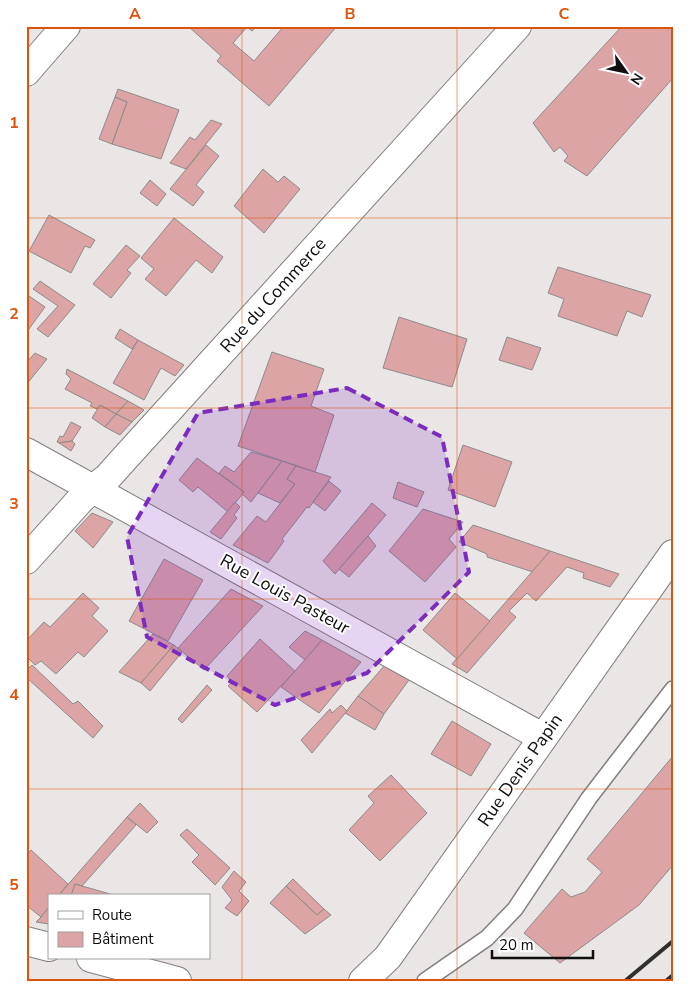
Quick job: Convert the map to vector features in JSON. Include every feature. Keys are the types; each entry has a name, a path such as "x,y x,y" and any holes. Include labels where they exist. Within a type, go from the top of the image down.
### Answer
{"street":[{"path":"26,72 66,26"},
{"name":"Rue du Commerce","path":"26,560 82,498 94,489 125,458 517,26"},
{"name":"Rue Louis Pasteur","path":"26,452 542,738"},
{"name":"Rue Denis Papin","path":"363,981 388,957 673,554"},
{"path":"26,941 48,947"},
{"path":"99,960 178,981"}],"lane":[{"path":"425,981 487,938 515,910 589,798 673,689"}],"highlighted area":[{"path":"347,388 442,437 469,572 367,673 275,705 147,637 127,537 198,413"}],"building":[{"path":"188,26 257,26 252,31 247,27 233,43 254,61 284,26 337,26 269,106 217,61 221,56"},
{"path":"622,26 673,26 673,78 587,176 564,161 568,156 560,147 554,152 533,123"},
{"path":"118,89 179,110 161,159 112,144 127,102 115,97"},
{"path":"115,97 127,102 112,144 99,139"},
{"path":"211,120 222,124 186,169 170,163 190,137 195,140"},
{"path":"206,145 219,156 196,185 204,192 193,206 170,189"},
{"path":"263,169 278,182 284,176 300,189 264,233 234,206"},
{"path":"150,180 166,194 157,206 140,193"},
{"path":"49,215 95,240 90,248 85,246 71,273 29,251"},
{"path":"174,218 223,257 212,273 196,260 166,296 145,279 154,269 141,258"},
{"path":"126,245 140,256 127,270 131,273 111,298 93,284"},
{"path":"558,267 651,295 642,317 627,311 617,336 558,316 564,299 548,293"},
{"path":"40,281 75,305 48,337 37,329 58,306 33,289"},
{"path":"26,294 45,307 26,333"},
{"path":"399,317 467,339 452,387 383,368"},
{"path":"120,329 138,340 132,349 115,338"},
{"path":"507,337 541,348 532,370 499,360"},
{"path":"138,340 184,365 175,376 161,368 144,400 113,383"},
{"path":"272,352 324,369 311,406 334,415 315,472 238,446"},
{"path":"35,353 47,359 26,385 26,363"},
{"path":"67,369 128,401 116,414 100,405 97,409 90,406 92,403 65,389 71,379 66,374"},
{"path":"128,401 144,410 132,422 116,414"},
{"path":"100,405 116,414 105,427 92,418"},
{"path":"116,414 132,422 120,435 105,427"},
{"path":"71,422 81,427 72,441 57,442 60,436 63,437"},
{"path":"72,441 75,444 71,451 59,443"},
{"path":"463,445 512,462 495,507 448,490"},
{"path":"251,452 282,461 251,502 242,494 244,492 219,473 225,466 234,472"},
{"path":"197,458 244,492 228,512 198,487 193,492 179,480"},
{"path":"282,461 296,466 287,479 295,484 280,503 258,493"},
{"path":"296,466 331,477 309,508 307,507 282,539 284,541 268,563 233,545 257,516 266,522 295,484 287,479"},
{"path":"329,481 341,491 325,511 313,502"},
{"path":"398,482 424,492 417,507 393,498"},
{"path":"235,502 240,507 234,515 237,518 221,539 210,532"},
{"path":"372,503 386,515 335,574 323,561"},
{"path":"423,509 463,522 449,539 456,547 425,582 389,551"},
{"path":"92,513 113,522 93,548 75,531"},
{"path":"473,525 550,551 533,572 487,557 487,554 459,542"},
{"path":"368,536 376,546 349,577 339,569"},
{"path":"550,551 619,574 610,587 583,578 584,573 567,567 536,601 527,593 509,611 516,617 467,673 452,664"},
{"path":"164,559 203,580 168,641 129,621"},
{"path":"231,589 263,606 204,670 178,648"},
{"path":"83,593 99,608 92,616 108,631 84,657 78,652 56,674 41,661 35,665 26,656 26,641 44,622 50,627"},
{"path":"455,593 490,621 457,659 423,630"},
{"path":"305,631 322,640 305,660 289,647"},
{"path":"153,634 174,645 141,683 119,672"},
{"path":"260,639 295,671 257,712 228,686 232,682 227,676"},
{"path":"322,640 361,662 319,713 281,687"},
{"path":"174,645 182,652 150,691 141,683"},
{"path":"32,665 73,704 78,701 103,726 93,738 26,677 26,671"},
{"path":"385,665 409,680 384,714 358,696"},
{"path":"207,685 212,690 182,723 178,719"},
{"path":"358,696 384,714 375,730 345,713"},
{"path":"341,705 347,711 312,753 301,740 330,709 332,713"},
{"path":"452,721 491,744 471,776 431,754"},
{"path":"673,756 673,865 639,905 560,963 524,933 562,889 571,897 585,892 602,872 587,859"},
{"path":"391,775 427,813 380,861 349,830 374,803 368,796"},
{"path":"140,803 158,822 147,833 127,817"},
{"path":"127,817 136,825 82,886 75,884 72,894 60,894"},
{"path":"187,829 230,868 215,885 192,862 199,855 180,835"},
{"path":"31,850 68,884 60,894 48,894 48,908 41,917 26,905 26,856"},
{"path":"234,871 246,882 239,891 249,901 237,916 225,908 232,900 222,887"},
{"path":"293,879 324,909 317,915 286,886"},
{"path":"75,884 110,894 72,894"},
{"path":"286,886 317,915 324,909 331,915 305,934 270,903"},
{"path":"48,908 48,924 36,922"}],"railway":[{"path":"625,981 673,941"},
{"path":"666,981 673,975"}]}
